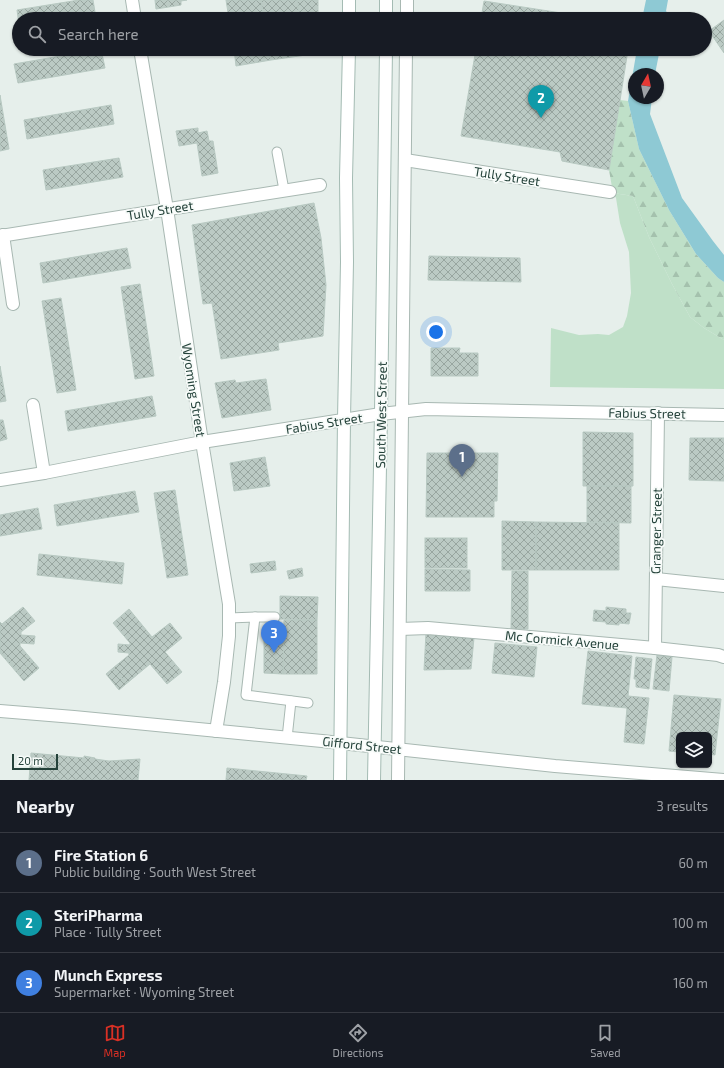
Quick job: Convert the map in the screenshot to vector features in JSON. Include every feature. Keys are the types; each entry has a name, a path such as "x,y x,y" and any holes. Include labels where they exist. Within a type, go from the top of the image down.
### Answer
{"street":[{"path":"132,0 134,12"},
{"path":"349,0 349,12"},
{"path":"386,0 386,12"},
{"path":"407,0 407,12"},
{"name":"Wyoming Street","path":"141,56 167,209 202,442 229,604 229,636 224,682 216,731"},
{"path":"340,780 347,262 346,178 348,56"},
{"name":"South West Street","path":"374,780 386,56"},
{"name":"South West Street","path":"398,780 406,56"},
{"name":"Tully Street","path":"405,160 610,192"},
{"name":"Tully Street","path":"2,236 320,184"},
{"path":"2,236 13,304"},
{"path":"33,405 44,473"},
{"name":"Fabius Street","path":"0,480 44,473 202,442 403,411 426,409 724,415"},
{"name":"Granger Street","path":"655,648 658,413"},
{"path":"656,579 724,586"},
{"name":"Mc Cormick Avenue","path":"400,629 428,628 655,648 718,655 724,657"},
{"name":"Gifford Street","path":"0,711 399,748 555,766 724,780"}],"lane":[{"path":"277,152 284,190"},
{"path":"255,617 246,695 308,703"},
{"path":"229,618 275,617"},
{"path":"287,738 291,701"}],"green space":[{"path":"620,100 628,101 639,149 669,210 696,254 718,278 724,282 724,340 704,328 690,317 649,237 633,196 613,193 609,170"},
{"path":"613,193 633,196 649,237 690,317 704,328 724,340 724,389 550,387 551,328 579,335 609,335 623,327 627,316 631,293 629,252 620,223 616,198"}],"water":[{"path":"646,0 668,0 667,12 643,12"},
{"path":"636,56 659,56 656,68 634,68"},
{"path":"629,104 651,104 650,114 682,198 724,255 724,282 718,278 696,254 669,210 639,149"}],"building":[{"path":"79,0 93,0 95,12 17,12 17,10"},
{"path":"155,0 187,0 181,1 181,5 156,9"},
{"path":"226,0 261,0 263,12 228,12"},
{"path":"261,0 297,0 299,12 263,12"},
{"path":"297,0 318,0 318,12 299,12"},
{"path":"484,1 555,12 482,12"},
{"path":"724,20 724,53 712,35 712,29"},
{"path":"60,56 102,56 105,68 18,83 14,64"},
{"path":"235,56 270,56 271,60 236,66"},
{"path":"270,56 299,56 271,60"},
{"path":"475,56 627,56 609,170 562,161 560,152 461,136"},
{"path":"0,95 9,149 0,151"},
{"path":"111,105 114,124 27,139 24,120"},
{"path":"198,128 198,133 207,131 209,141 213,141 218,173 202,176 197,143 179,146 176,131"},
{"path":"119,158 123,177 46,190 43,170"},
{"path":"314,203 321,238 326,285 323,336 278,343 279,350 221,359 212,303 203,304 192,225"},
{"path":"127,248 131,268 43,283 40,263"},
{"path":"429,256 520,258 521,282 428,280"},
{"path":"140,284 154,376 135,379 121,287"},
{"path":"61,298 76,390 57,393 42,301"},
{"path":"431,348 460,348 459,353 478,353 478,376 431,376"},
{"path":"0,366 6,401 0,402"},
{"path":"266,379 271,410 222,418 215,383 235,380 236,383"},
{"path":"152,396 156,416 68,431 65,411"},
{"path":"0,420 3,420 7,439 0,441"},
{"path":"583,432 633,433 633,486 583,486"},
{"path":"690,438 724,438 724,481 689,480"},
{"path":"427,453 498,453 497,501 494,501 494,517 426,517"},
{"path":"265,457 270,486 234,491 230,463"},
{"path":"587,486 631,486 631,523 587,522"},
{"path":"175,490 188,575 167,578 154,493"},
{"path":"135,491 139,512 57,526 54,505"},
{"path":"38,508 42,529 0,536 0,515"},
{"path":"502,521 536,522 536,570 502,570"},
{"path":"536,522 619,523 619,570 536,570"},
{"path":"425,538 467,538 467,568 425,568"},
{"path":"39,554 124,563 122,584 37,575"},
{"path":"275,561 276,570 251,573 250,564"},
{"path":"302,568 303,576 289,579 287,571"},
{"path":"425,569 470,570 470,591 425,591"},
{"path":"512,571 528,571 528,629 511,629"},
{"path":"280,596 318,597 317,620 280,619"},
{"path":"23,607 35,621 21,632 21,635 35,636 34,644 20,643 20,646 33,661 19,672 0,650 0,622 2,624"},
{"path":"606,607 626,609 626,613 631,613 629,624 606,624 606,622 593,621 594,610 606,611"},
{"path":"129,609 152,637 170,623 182,638 165,652 182,672 167,684 150,664 126,684 113,668 129,655 129,653 118,652 118,644 130,645 130,643 113,623"},
{"path":"284,620 317,620 317,674 283,674"},
{"path":"264,632 284,633 283,674 264,673"},
{"path":"426,633 474,638 471,669 424,670"},
{"path":"495,643 537,647 534,677 492,673"},
{"path":"0,650 19,672 33,661 39,668 24,681 0,653"},
{"path":"588,651 632,656 628,696 649,698 644,744 624,742 627,708 582,704"},
{"path":"657,655 672,657 669,691 653,689"},
{"path":"636,657 652,659 649,689 636,687 636,679 634,679"},
{"path":"113,668 126,684 119,690 106,674"},
{"path":"674,695 721,699 715,755 712,754 712,732 676,732 676,752 669,751"},
{"path":"31,753 84,758 84,756 109,761 140,759 138,780 29,780"},
{"path":"227,768 307,776 306,780 226,780"}],"place":[{"name":"SteriPharma","path":"541,118"},
{"name":"Fire Station 6","path":"462,477"},
{"name":"Munch Express","path":"274,653"}]}
